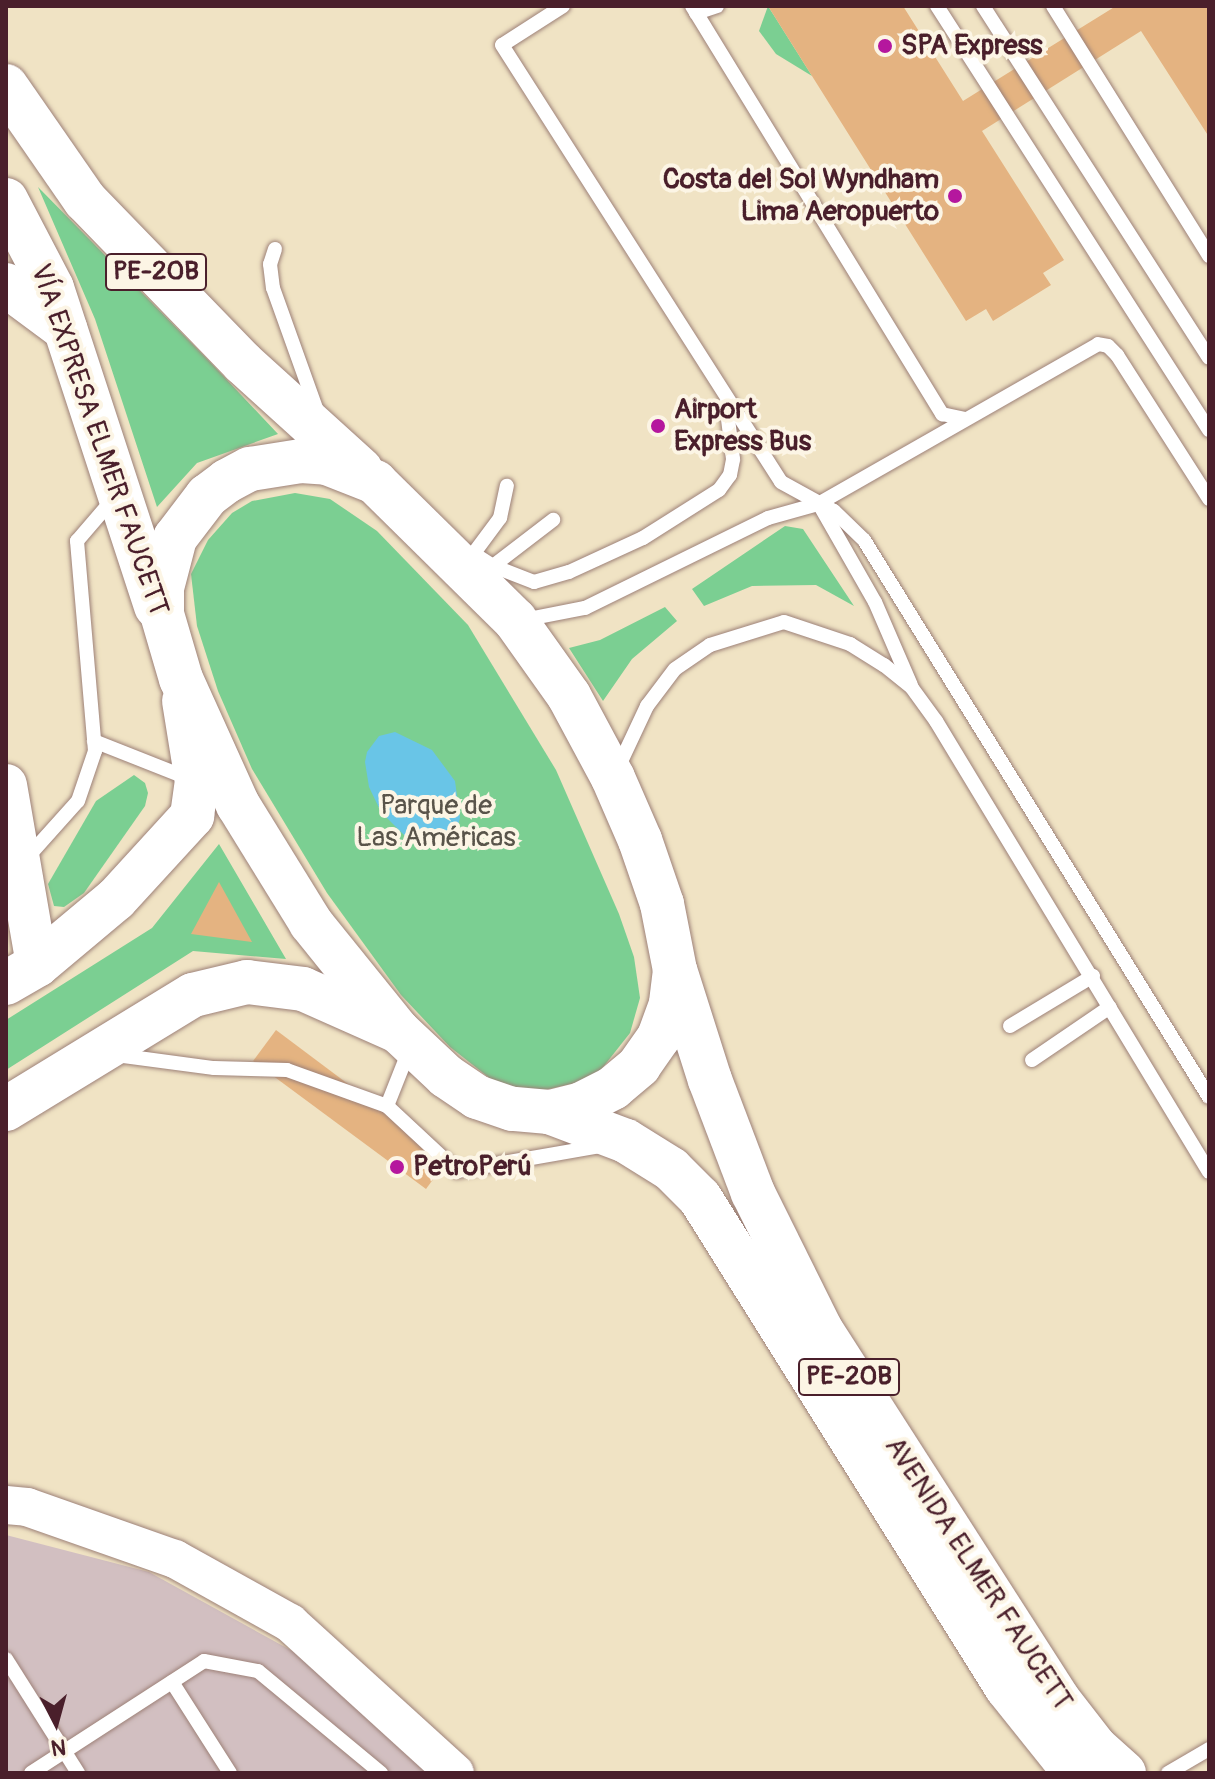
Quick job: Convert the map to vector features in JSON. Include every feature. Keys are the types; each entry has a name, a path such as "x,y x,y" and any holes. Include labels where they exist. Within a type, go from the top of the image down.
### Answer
{"main road":[{"name":"PE-20B","path":"6,86 85,200 243,363 375,482 515,620 569,696 613,778 640,840 662,904 675,970 671,1004 659,1037 639,1066 613,1088 582,1104 549,1112 512,1109 477,1097 446,1076 404,1037 311,923 238,805 174,658 162,588 166,562 175,538 207,496 250,469 288,462 327,463 375,482"},
{"name":"VÍA EXPRESA ELMER FAUCETT","path":"6,200 40,260 174,658"},
{"path":"6,285 65,329"},
{"path":"21,974 116,899 192,816 197,781 174,658"},
{"path":"6,785 21,974"},
{"name":"AVENIDA ELMER FAUCETT","path":"675,970 710,1080 753,1193 821,1330 1057,1698 1095,1747 1124,1773"},
{"path":"6,1109 193,995 247,982 303,989 404,1037"},
{"name":"AVENIDA ELMER FAUCETT","path":"549,1112 626,1141 671,1169 700,1198 1007,1688 1075,1773"}],"street":[{"path":"6,1505 27,1507 175,1559 290,1623 455,1773"}],"lane":[{"path":"563,6 502,45 725,399 781,482 834,511 864,540 1209,1097"},
{"path":"717,6 694,9 942,414 965,419"},
{"path":"937,6 1209,430"},
{"path":"983,6 1209,358"},
{"path":"1053,6 1209,256"},
{"path":"275,249 270,264 273,288 305,373 326,441"},
{"path":"515,620 585,608 768,518 818,504 1089,346 1108,346 1117,355 1209,499"},
{"path":"412,519 465,545 493,566 534,582 569,572 643,538 719,490 730,475 733,459 725,399"},
{"path":"465,545 500,518 507,486"},
{"path":"12,870 78,801 95,751 77,541 119,492"},
{"path":"818,504 875,602 912,688 936,721 1093,976 1209,1172"},
{"path":"493,566 553,520"},
{"path":"613,778 647,706 675,669 710,645 784,622 850,644 912,688"},
{"path":"94,741 197,781"},
{"path":"1010,1026 1093,976"},
{"path":"1032,1060 1110,1007"},
{"path":"387,1106 404,1037"},
{"path":"96,1052 214,1068 287,1070 387,1106 457,1171 626,1141"},
{"path":"6,1659 78,1773"},
{"path":"31,1773 204,1661 258,1671 381,1773"},
{"path":"172,1682 230,1773"},
{"path":"1168,1773 1209,1749"}],"shaded area":[{"path":"6,1535 149,1572 294,1652 439,1773 6,1773"}],"green space":[{"path":"768,6 812,76 776,54 759,31"},
{"path":"38,187 278,434 197,463 157,507 95,319"},
{"name":"Parque de Las Américas","path":"295,493 330,499 377,531 468,625 556,770 619,914 634,957 640,998 630,1033 600,1071 584,1081 536,1092 515,1089 492,1080 450,1047 401,995 327,893 252,769 218,691 197,626 191,574 208,540 232,513 252,501"},
{"path":"785,526 803,529 854,606 816,585 752,586 704,606 692,589"},
{"path":"665,607 677,621 632,659 603,701 569,648 600,640"},
{"path":"134,775 145,783 148,793 145,806 84,893 64,907 54,906 48,884 96,801"},
{"path":"219,844 286,959 193,951 6,1070 6,1020 152,928"}],"water":[{"path":"395,732 432,750 455,781 460,818 457,829 443,843 431,845 406,837 381,812 369,787 365,762 367,752 379,736"}],"building":[{"name":"Costa del Sol Wyndham Lima Aeropuerto","path":"768,6 903,6 963,101 1116,6 1209,6 1209,137 1141,31 982,131 1064,260 1043,273 1051,285 993,321 986,309 966,321"},
{"path":"219,882 252,942 191,934"},
{"path":"276,1030 448,1159 426,1189 253,1061"}],"place":[{"name":"SPA Express","path":"885,46"},
{"name":"Costa del Sol Wyndham Lima Aeropuerto","path":"955,196"},
{"name":"Airport Express Bus","path":"658,426"},
{"name":"PetroPerú","path":"397,1167"}]}
